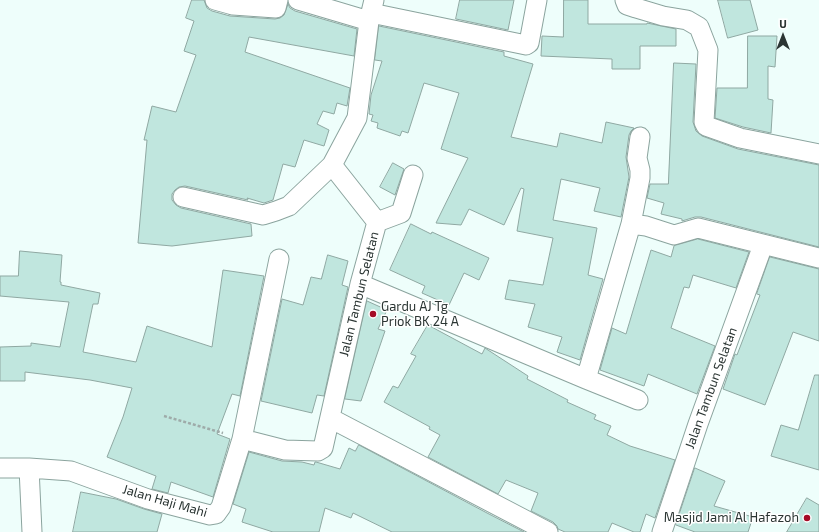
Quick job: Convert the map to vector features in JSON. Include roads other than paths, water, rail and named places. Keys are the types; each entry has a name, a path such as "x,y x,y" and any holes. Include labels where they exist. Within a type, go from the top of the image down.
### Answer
{"street":[{"path":"228,2 276,8 278,0"},
{"path":"298,0 371,11 526,44 529,43 537,0"},
{"path":"625,0 627,5 663,16 687,20 699,27 708,50 704,122 706,126 740,138 819,154"},
{"path":"183,197 263,215 289,206 332,165 357,118 371,11"},
{"path":"586,379 631,224 640,178 637,158 640,137"},
{"name":"Jalan Tambun Selatan","path":"242,439 285,450 318,451 324,446 360,284 377,222 332,165"},
{"path":"377,222 401,213 413,175"},
{"path":"631,224 646,226 674,235 698,228 819,258"},
{"name":"Jalan Tambun Selatan","path":"662,532 698,424 763,245"},
{"path":"242,439 279,259"},
{"path":"360,284 638,400"},
{"path":"330,418 529,527 548,532"},
{"name":"Jalan Haji Mahi","path":"0,468 29,468 71,471 148,499 213,515 219,511 221,507 242,439"},
{"path":"29,468 32,532"}],"place":[{"name":"Gardu AJ Tg Priok BK 24 A","path":"373,314"},
{"name":"Masjid Jami Al Hafazoh","path":"807,518"}]}
